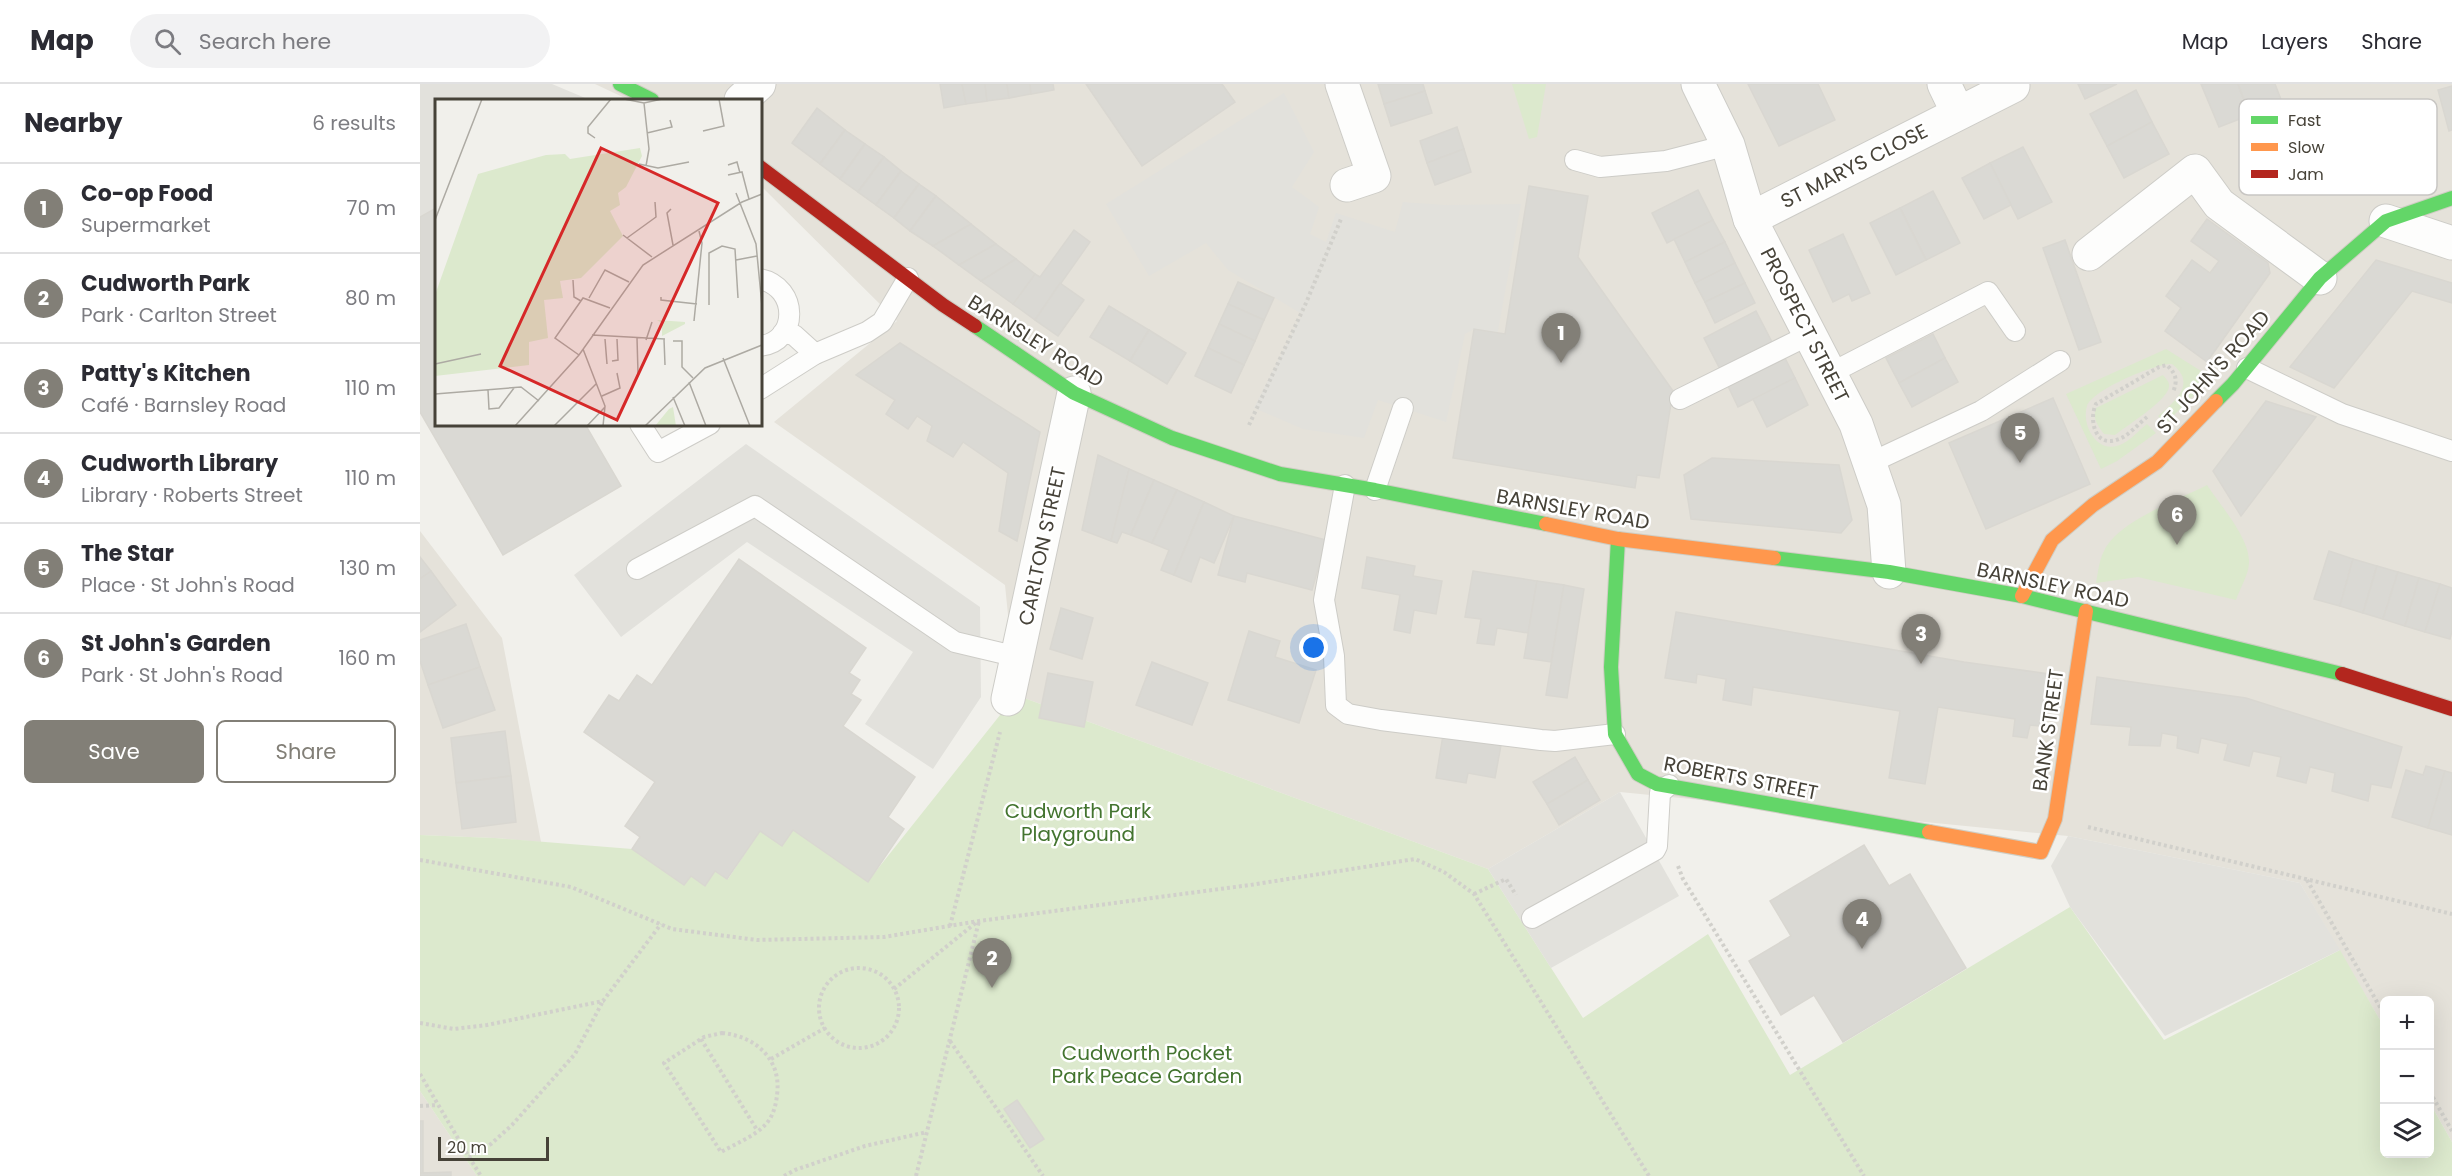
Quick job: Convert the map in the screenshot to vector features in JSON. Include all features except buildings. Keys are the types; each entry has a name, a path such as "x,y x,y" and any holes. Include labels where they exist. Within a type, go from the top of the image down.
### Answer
{"street":[{"path":"620,84 650,99"},
{"path":"742,99 759,84"},
{"path":"1342,84 1374,176 1347,185"},
{"name":"PROSPECT STREET","path":"1698,84 1728,146 1750,219 1856,424 1884,505 1889,572"},
{"path":"1944,84 1958,113"},
{"name":"ST MARYS CLOSE","path":"1750,219 2013,86"},
{"name":"BARNSLEY ROAD","path":"762,168 943,305 1074,393 1172,438 1280,474 1375,490 1618,539 1889,572 2022,596 2325,669 2452,709"},
{"path":"2089,254 2195,171 2219,204 2320,278"},
{"name":"ST JOHN'S ROAD","path":"2022,596 2052,540 2093,505 2157,462 2247,368 2320,278 2386,221 2452,198"},
{"path":"2386,221 2452,243"},
{"name":"CARLTON STREET","path":"1008,699 1074,393"},
{"name":"ROBERTS STREET","path":"1618,539 1611,667 1615,734 1638,774 1657,784 2042,852"},
{"name":"BANK STREET","path":"2042,852 2055,819 2086,611"}],"lane":[{"path":"1575,160 1600,167 1666,161 1728,146"},
{"path":"762,389 815,354 867,332 882,322 908,278"},
{"path":"762,280 775,284 783,292 790,312 783,333 775,341 762,345"},
{"path":"1829,374 1988,292 2015,331"},
{"path":"783,333 794,335 815,354"},
{"path":"1680,399 1809,334"},
{"path":"1869,462 1981,411 2060,361"},
{"path":"2247,368 2342,414 2452,451"},
{"path":"1375,490 1403,408"},
{"path":"641,426 658,452 706,426"},
{"path":"1345,485 1324,600 1334,656 1336,705 1341,710 1348,714 1381,720 1541,740 1555,741 1615,734"},
{"path":"637,569 755,506 955,642 1018,657"},
{"path":"1532,918 1655,850 1660,793 1669,785"}],"path":[{"path":"1234,459 1326,255"},
{"path":"2166,401 2177,383 2175,373 2167,365 2153,369 2096,404 2091,421 2102,438 2113,441 2121,438 2151,414 2176,443"},
{"path":"950,926 1008,699"},
{"path":"2055,819 2452,914"},
{"path":"1675,857 1683,879 1864,1176"},
{"path":"420,860 571,887 672,929 757,940 884,937 979,921 1250,885 1415,859 1444,872 1474,894 1649,1176"},
{"path":"1474,894 1506,879 1532,918"},
{"path":"2307,880 2380,1005"},
{"path":"894,989 979,921"},
{"path":"916,1176 979,921"},
{"path":"469,1157 491,1144 512,1125 575,1054 603,1001 661,924"},
{"path":"852,969 877,972 887,979 894,989 899,1002 899,1016 894,1029 884,1040 872,1046 859,1048 845,1046 834,1039 825,1028 820,1016 823,992 840,973 852,969"},
{"path":"420,1023 454,1029 487,1025 603,1001"},
{"path":"771,1059 825,1028"},
{"path":"722,1033 738,1034 755,1043 771,1059 778,1088 776,1102 764,1126 721,1152 664,1063 701,1039 722,1033"},
{"path":"701,1039 757,1130"},
{"path":"950,1040 1043,1176"},
{"path":"420,1074 481,1176"},
{"path":"2434,1099 2452,1131"},
{"path":"420,1106 438,1105"},
{"path":"784,1176 795,1170 865,1146 927,1132"}],"shaded area":[{"path":"420,84 552,84 588,99 435,99 435,209 420,217"},
{"path":"595,84 2452,84 2452,1142 2434,1110 2434,996 2380,996 2380,1020 2300,883 2068,836 1620,792 1488,869 1016,695 1005,585 774,422 897,321 762,187 762,99 627,99"},
{"path":"1284,93 1314,152 1292,187 1319,207 1310,234 1326,242 1336,213 1395,232 1403,202 1444,205 1521,204 1497,336 1474,329 1465,334 1446,422 1378,400 1364,438 1303,429 1254,408 1302,314 1228,270 1206,243 1149,276 1106,204"},
{"path":"746,444 980,607 981,697 933,769 865,724 913,652 747,542 621,637 574,575"},
{"path":"420,531 502,638 541,842 420,835"},
{"path":"1620,792 1679,896 1551,968 1488,869"},
{"path":"2068,836 2300,883 2340,950 2165,1036 2070,907 2051,866"},
{"path":"420,1091 477,1176 420,1176"}],"green space":[{"path":"1512,84 1546,84 1537,137 1529,139"},
{"path":"2166,349 2209,376 2197,392 2165,424 2158,416 2177,398 2183,385 2183,378 2172,364 2153,368 2125,379 2091,400 2087,406 2087,422 2093,437 2099,443 2113,447 2122,444 2147,424 2156,433 2117,461 2101,469 2066,394"},
{"path":"2163,375 2169,385 2167,393 2161,399 2115,435 2104,434 2095,419 2096,408"},
{"path":"2207,485 2239,531 2247,551 2248,570 2236,600 2138,577 2096,583 2104,551 2111,540 2122,530 2150,512"},
{"path":"1016,695 1488,869 1583,1018 1708,934 1790,1075 2070,907 2164,1040 2340,950 2380,1020 2380,1158 2434,1158 2434,1110 2452,1142 2452,1176 477,1176 420,1091 420,835 495,838 632,849 684,885 691,876 705,886 715,871 728,879 760,831 793,830 868,881"}],"traffic: fast":[{"path":"620,84 650,99"},
{"path":"2216,401 2233,384 2320,278 2386,221 2452,198"},
{"path":"975,326 1074,393 1172,438 1280,474 1375,490 1546,524"},
{"path":"1618,539 1611,667 1615,734 1638,774 1657,784 1929,832"},
{"path":"1774,558 1889,572 2022,596 2342,674"}],"traffic: slow":[{"path":"2022,596 2052,540 2093,505 2157,462 2216,401"},
{"path":"1546,524 1618,539 1774,558"},
{"path":"1929,832 2041,852 2055,819 2086,611"}],"traffic: jam":[{"path":"762,169 943,305 975,326"},
{"path":"2342,674 2452,709"}],"place":[{"name":"Co-op Food","path":"1561,363"},
{"name":"The Star","path":"2020,463"},
{"name":"St John's Garden","path":"2177,545"},
{"name":"Patty's Kitchen","path":"1921,664"},
{"name":"Cudworth Library","path":"1862,949"},
{"name":"Cudworth Park","path":"992,988"}],"park label":[{"name":"Cudworth Park Playground","path":"1078,822"},
{"name":"Cudworth Pocket Park Peace Garden","path":"1147,1064"}]}
